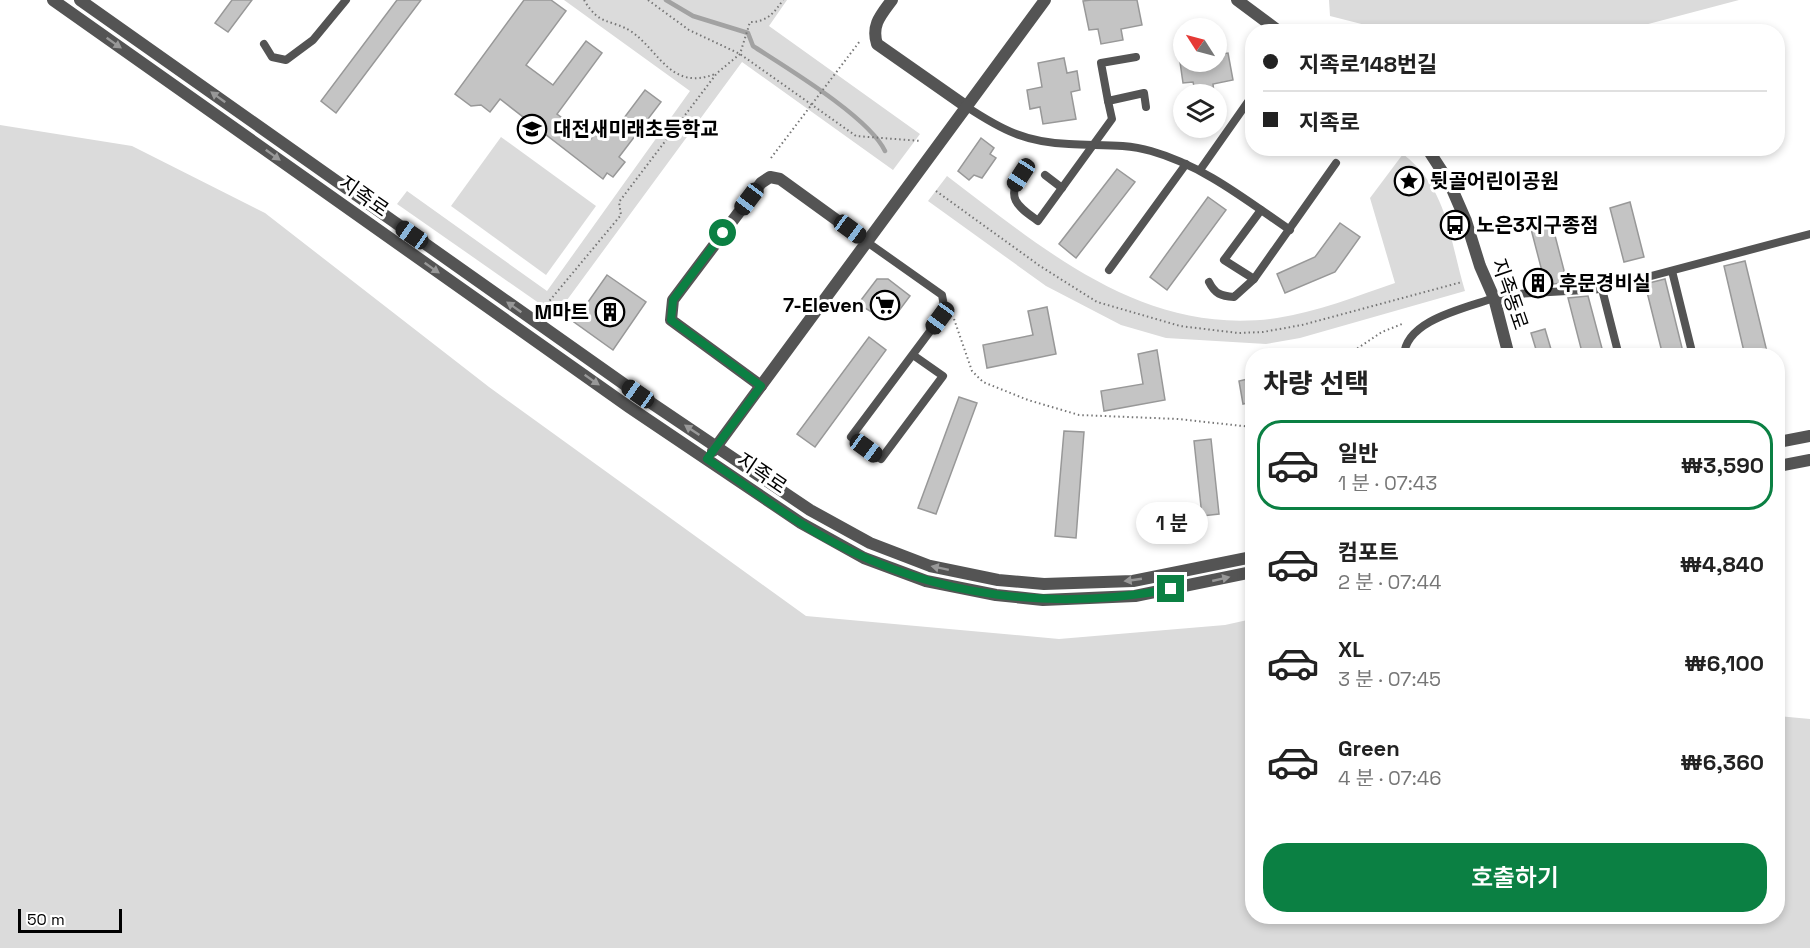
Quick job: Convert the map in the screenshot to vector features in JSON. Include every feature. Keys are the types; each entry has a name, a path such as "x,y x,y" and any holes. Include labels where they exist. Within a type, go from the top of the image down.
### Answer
{"street":[{"name":"지족로","path":"53,0 707,459 832,542 864,558 926,581 996,595 1043,600 1135,596 1245,573"},
{"name":"지족로","path":"80,0 716,447 839,528 870,543 930,566 998,580 1044,584 1133,581 1245,557"},
{"path":"892,0 877,20 874,33 877,44 967,106"},
{"path":"707,459 1045,0"},
{"path":"1237,0 1269,24"},
{"name":"지족동로","path":"1432,156 1449,182 1466,221 1479,266 1494,298 1507,348"},
{"path":"761,386 671,320 673,300 761,183 770,177 780,179 867,242"},
{"path":"1494,298 1516,294"},
{"path":"1785,441 1810,436"},
{"path":"1785,465 1810,460"}],"lane":[{"path":"264,44 272,57 286,60 313,40 346,0"},
{"path":"1021,175 1014,186 1013,195 1018,207 1038,221 1112,119 1101,63 1136,57"},
{"path":"1108,101 1144,93 1146,107"},
{"path":"967,106 1004,131 1068,144 1122,144 1152,151 1186,164 1200,170 1290,230"},
{"path":"1200,170 1245,106"},
{"path":"1209,282 1214,292 1223,297 1234,297 1254,279 1336,163"},
{"path":"1109,270 1186,164"},
{"path":"1046,175 1062,188"},
{"path":"1254,279 1224,260 1261,210"},
{"path":"1516,294 1602,289 1810,234"},
{"path":"867,242 942,295 944,306 940,318 851,437 881,459 943,376 913,355"},
{"path":"1672,271 1691,348"},
{"path":"1602,289 1617,348"},
{"path":"1405,348 1407,339 1419,326 1494,298"}],"path":[{"path":"584,0 594,16 629,30 642,40 668,70 702,79 717,73"},
{"path":"648,0 689,30 740,54 856,136 921,141"},
{"path":"540,313 621,215 619,202 717,73 740,54 750,22 759,22 773,15 783,0"},
{"path":"771,158 860,40"},
{"path":"936,191 1040,266 1097,302 1180,326 1238,333 1263,332 1302,325 1462,282"},
{"path":"954,320 972,371 983,382 1028,400 1079,415 1178,419 1245,426"},
{"path":"1358,348 1382,332 1402,324"}],"shaded area":[{"path":"564,0 787,0 769,26 920,134 893,170 742,62 556,315 397,204 407,191 547,291 690,91"},
{"path":"1329,0 1739,0 1648,24 1361,24 1330,16"},
{"path":"0,125 132,146 265,213 489,387 806,616 1059,639 1225,625 1245,621 1245,924 1785,924 1785,717 1810,719 1810,948 0,948"},
{"path":"501,137 596,206 546,275 451,206"},
{"path":"1402,156 1405,156 1418,168 1439,199 1465,291 1300,338 1266,344 1166,338 1121,325 1046,286 928,201 947,176 1021,232 1099,282 1140,301 1183,314 1229,320 1277,318 1292,315 1322,308 1395,283 1370,198"}],"building":[{"path":"232,0 252,0 228,32 215,23"},
{"path":"397,0 421,0 336,113 321,101"},
{"path":"524,0 551,0 566,11 526,65 553,85 586,41 602,53 557,114 591,139 600,126 612,134 645,90 661,102 619,157 625,162 613,177 607,173 603,179 500,99 490,112 481,105 471,106 455,94"},
{"path":"1137,0 1142,25 1121,29 1123,40 1101,44 1098,29 1089,30 1083,1"},
{"path":"1227,53 1233,80 1213,84 1183,83 1181,72 1227,72"},
{"path":"1064,58 1067,73 1077,71 1080,90 1071,92 1076,119 1043,124 1040,107 1030,109 1027,90 1042,87 1038,63"},
{"path":"981,138 994,148 990,154 996,158 982,178 974,175 969,180 958,171"},
{"path":"1117,169 1135,182 1076,258 1059,244"},
{"path":"1208,197 1226,210 1167,290 1150,277"},
{"path":"1630,202 1644,257 1624,262 1610,208"},
{"path":"1340,223 1360,237 1335,272 1285,293 1277,274 1315,257"},
{"path":"1552,224 1567,282 1534,287 1532,278 1543,275 1531,229"},
{"path":"1745,261 1766,348 1743,348 1724,266"},
{"name":"M마트","path":"607,275 646,302 613,350 574,322"},
{"path":"877,279 888,279 910,296 898,312 890,306 882,318 858,304"},
{"path":"1665,279 1682,348 1661,348 1645,284"},
{"path":"1588,296 1602,348 1581,348 1568,298"},
{"path":"1047,307 1056,354 987,368 983,345 1033,335 1028,311"},
{"path":"1545,329 1551,348 1536,348 1531,333"},
{"path":"869,337 886,350 815,447 797,434"},
{"path":"1157,350 1165,400 1104,411 1101,391 1143,384 1138,354"},
{"path":"1245,380 1245,404 1243,404 1239,381"},
{"path":"959,397 977,403 936,514 918,508"},
{"path":"1064,431 1084,432 1076,538 1055,536"},
{"path":"1211,439 1219,514 1202,516 1194,441"}],"waterway":[{"path":"666,0 693,16 748,33 753,46 845,109 862,123 885,151"}],"place":[{"name":"대전새미래초등학교","path":"532,129"},
{"name":"뒷골어린이공원","path":"1409,181"},
{"name":"노은3지구종점","path":"1455,225"},
{"name":"후문경비실","path":"1538,283"},
{"name":"7-Eleven","path":"885,305"},
{"name":"M마트","path":"610,312"}],"route":[{"path":"723,233 673,300 671,320 761,386 707,459 832,542 864,558 926,581 996,595 1043,600 1135,596 1171,589"}]}
